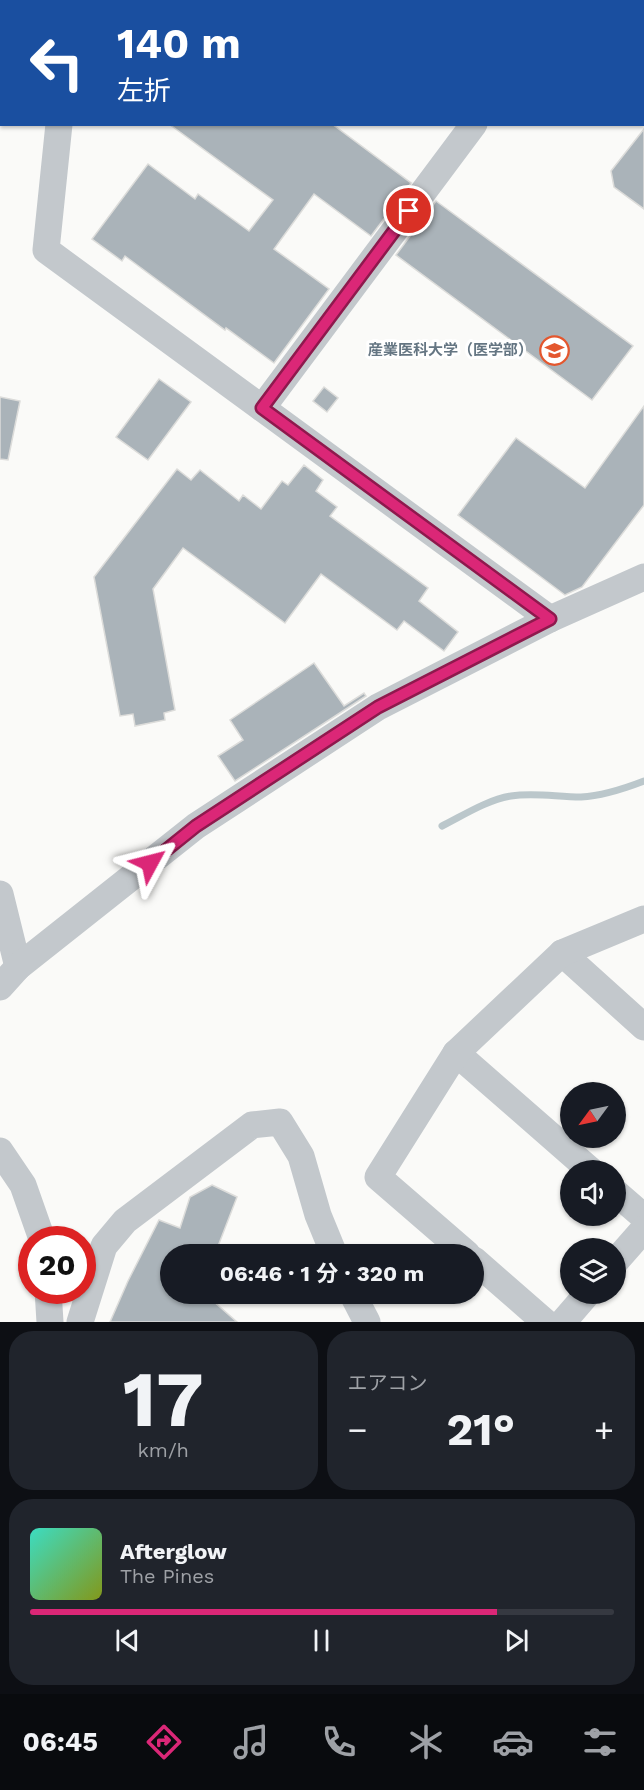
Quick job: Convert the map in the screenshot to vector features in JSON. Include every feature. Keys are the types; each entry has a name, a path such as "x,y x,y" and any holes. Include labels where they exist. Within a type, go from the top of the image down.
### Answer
{"street":[{"path":"59,126 46,250 550,619"},
{"path":"262,408 473,126"},
{"path":"0,987 18,967 196,826 378,707 550,619 644,577"},
{"path":"0,894 18,967"},
{"path":"455,1244 378,1177 456,1053 562,954 644,919"},
{"path":"562,954 644,1027"},
{"path":"456,1053 579,1160"},
{"path":"80,1322 104,1246 125,1221 252,1125 279,1122 301,1156 318,1215 330,1244"},
{"path":"0,1151 24,1185 38,1226"},
{"path":"626,1201 644,1217"},
{"path":"626,1250 644,1230"},
{"path":"484,1270 534,1319"},
{"path":"49,1304 50,1322"},
{"path":"358,1304 367,1322"},
{"path":"563,1322 579,1304"}],"building":[{"path":"172,126 335,126 411,183 371,236 314,194 274,249 329,289 274,363 125,256 122,261 92,239 148,164 195,199 198,194 249,231 273,200"},
{"path":"644,129 644,209 614,187 611,171"},
{"path":"436,201 633,346 592,400 396,255"},
{"path":"159,379 191,402 148,460 116,437"},
{"path":"324,387 338,398 327,412 313,401"},
{"path":"0,397 20,401 8,460 0,459"},
{"path":"644,406 644,505 582,587 565,595 458,515 516,438 585,488"},
{"path":"304,465 323,480 316,491 337,507 330,516 428,588 419,601 458,632 444,651 404,621 397,630 321,574 285,623 183,548 153,589 175,710 164,713 165,720 135,726 133,714 120,716 94,577 177,469 191,480 200,470 239,501 243,495 261,509 282,481 288,485"},
{"path":"314,663 344,706 364,693 366,696 235,781 218,756 243,740 230,720"},
{"path":"212,1185 237,1197 219,1244 160,1244 160,1304 217,1304 237,1322 110,1322 159,1220 180,1228 190,1197"}],"waterway":[{"path":"442,826 476,808 502,798 528,794 581,797 613,791 644,781"}],"place":[{"name":"産業医科大学（医学部）","path":"554,350"}],"route":[{"path":"150,863 196,826 378,707 550,619 262,408 409,211"}]}
